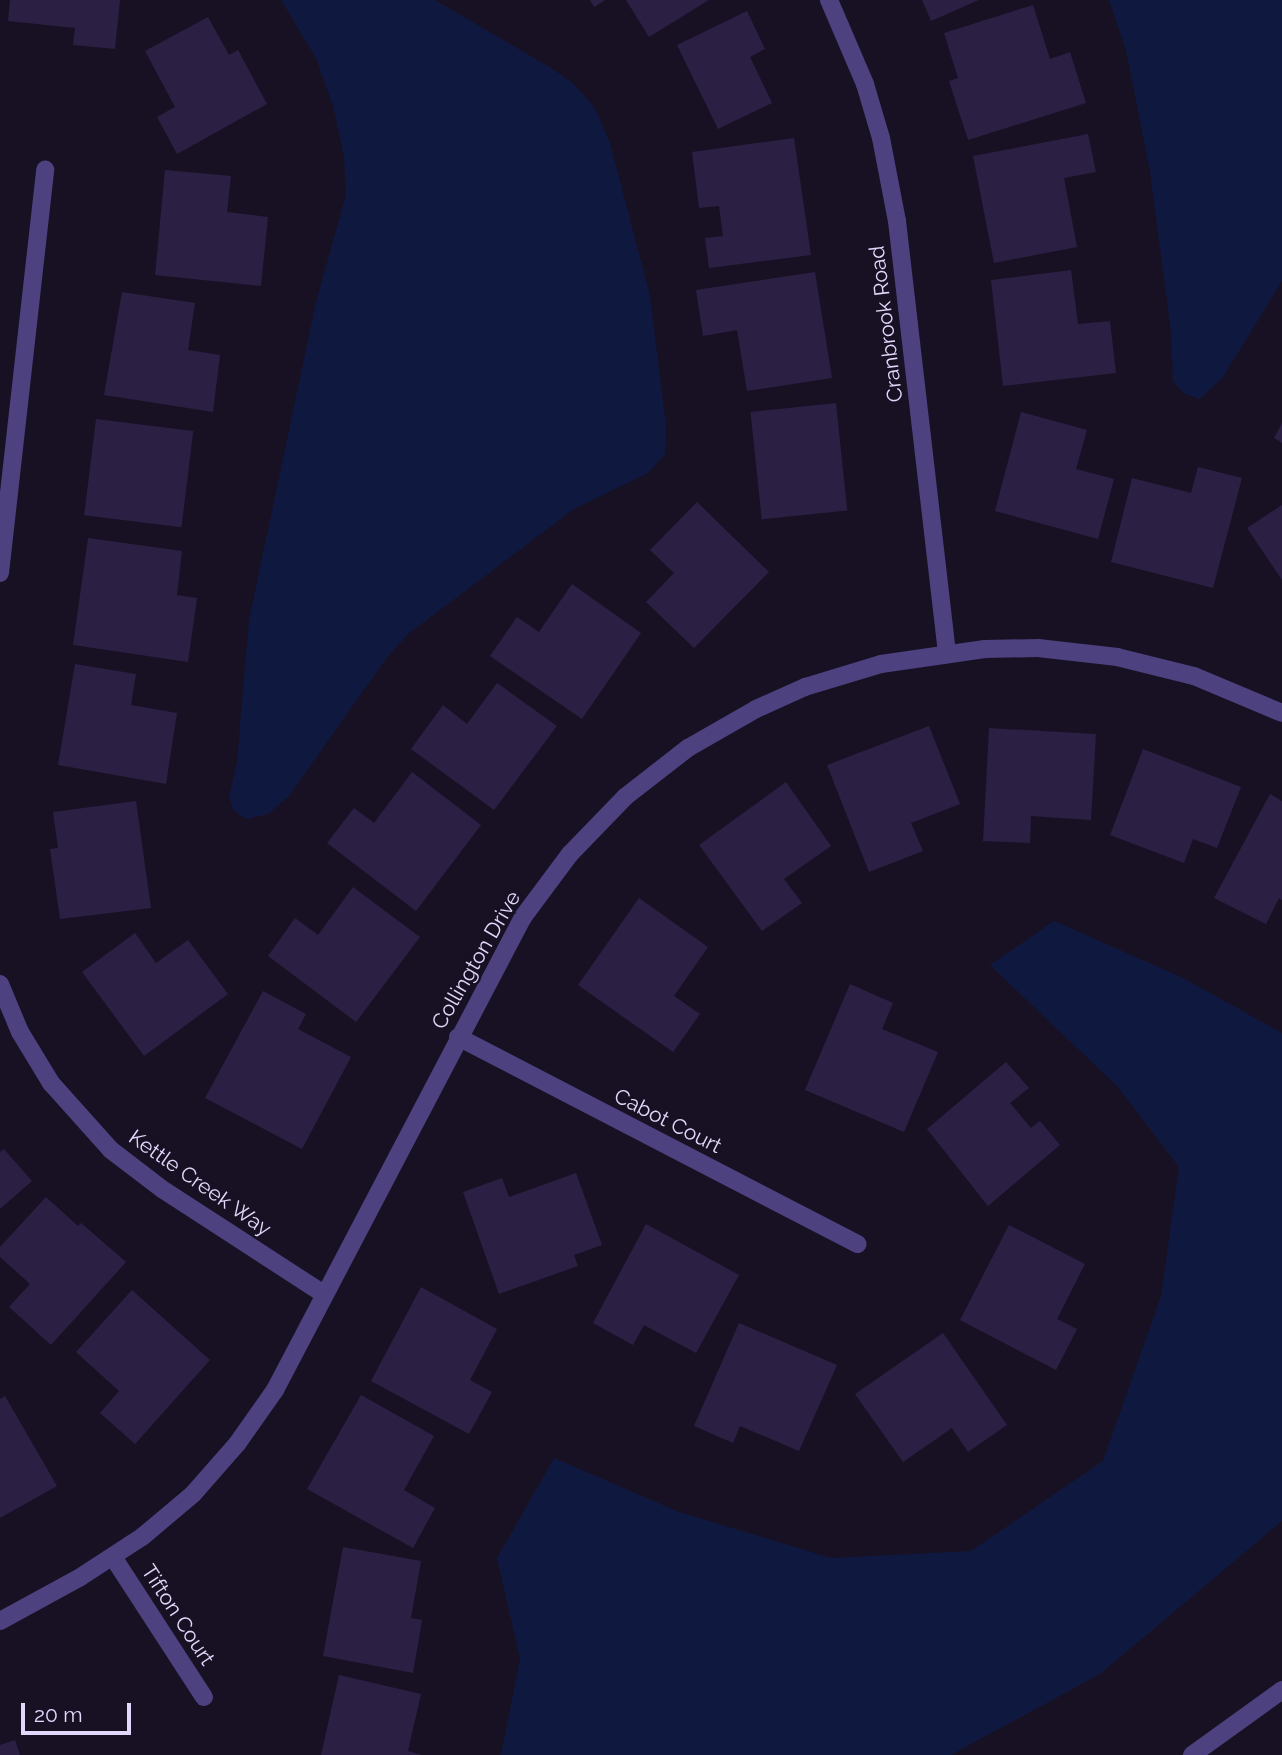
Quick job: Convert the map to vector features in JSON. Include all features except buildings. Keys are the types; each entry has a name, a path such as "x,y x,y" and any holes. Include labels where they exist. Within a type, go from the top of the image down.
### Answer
{"street":[{"name":"Cranbrook Road","path":"829,0 865,84 881,138 895,209 947,652"},
{"path":"0,573 45,169"},
{"name":"Collington Drive","path":"0,1621 113,1558 192,1494 237,1444 275,1390 523,917 570,854 636,789 688,748 756,709 805,687 881,663 947,652 1038,648 1117,657 1194,676 1282,713"},
{"name":"Kettle Creek Way","path":"0,984 20,1032 51,1083 111,1150 162,1189 325,1295"},
{"name":"Cabot Court","path":"458,1037 858,1244"},
{"name":"Tifton Court","path":"113,1558 204,1698"},
{"path":"1192,1755 1282,1690"}],"water":[{"path":"281,0 435,0 546,65 574,84 595,108 610,143 650,296 666,425 665,454 648,473 574,509 408,634 385,660 289,796 268,814 246,819 233,810 229,796 237,762 249,620 316,302 346,195 344,157 333,106 316,58"},
{"path":"1109,0 1282,0 1282,281 1223,377 1200,399 1183,393 1173,381 1171,332 1150,172 1126,50"},
{"path":"1054,921 1183,978 1282,1033 1282,1521 1100,1674 951,1755 501,1755 520,1659 497,1558 554,1458 679,1512 831,1558 971,1551 1103,1461 1161,1296 1179,1167 1118,1087 990,965"}]}
